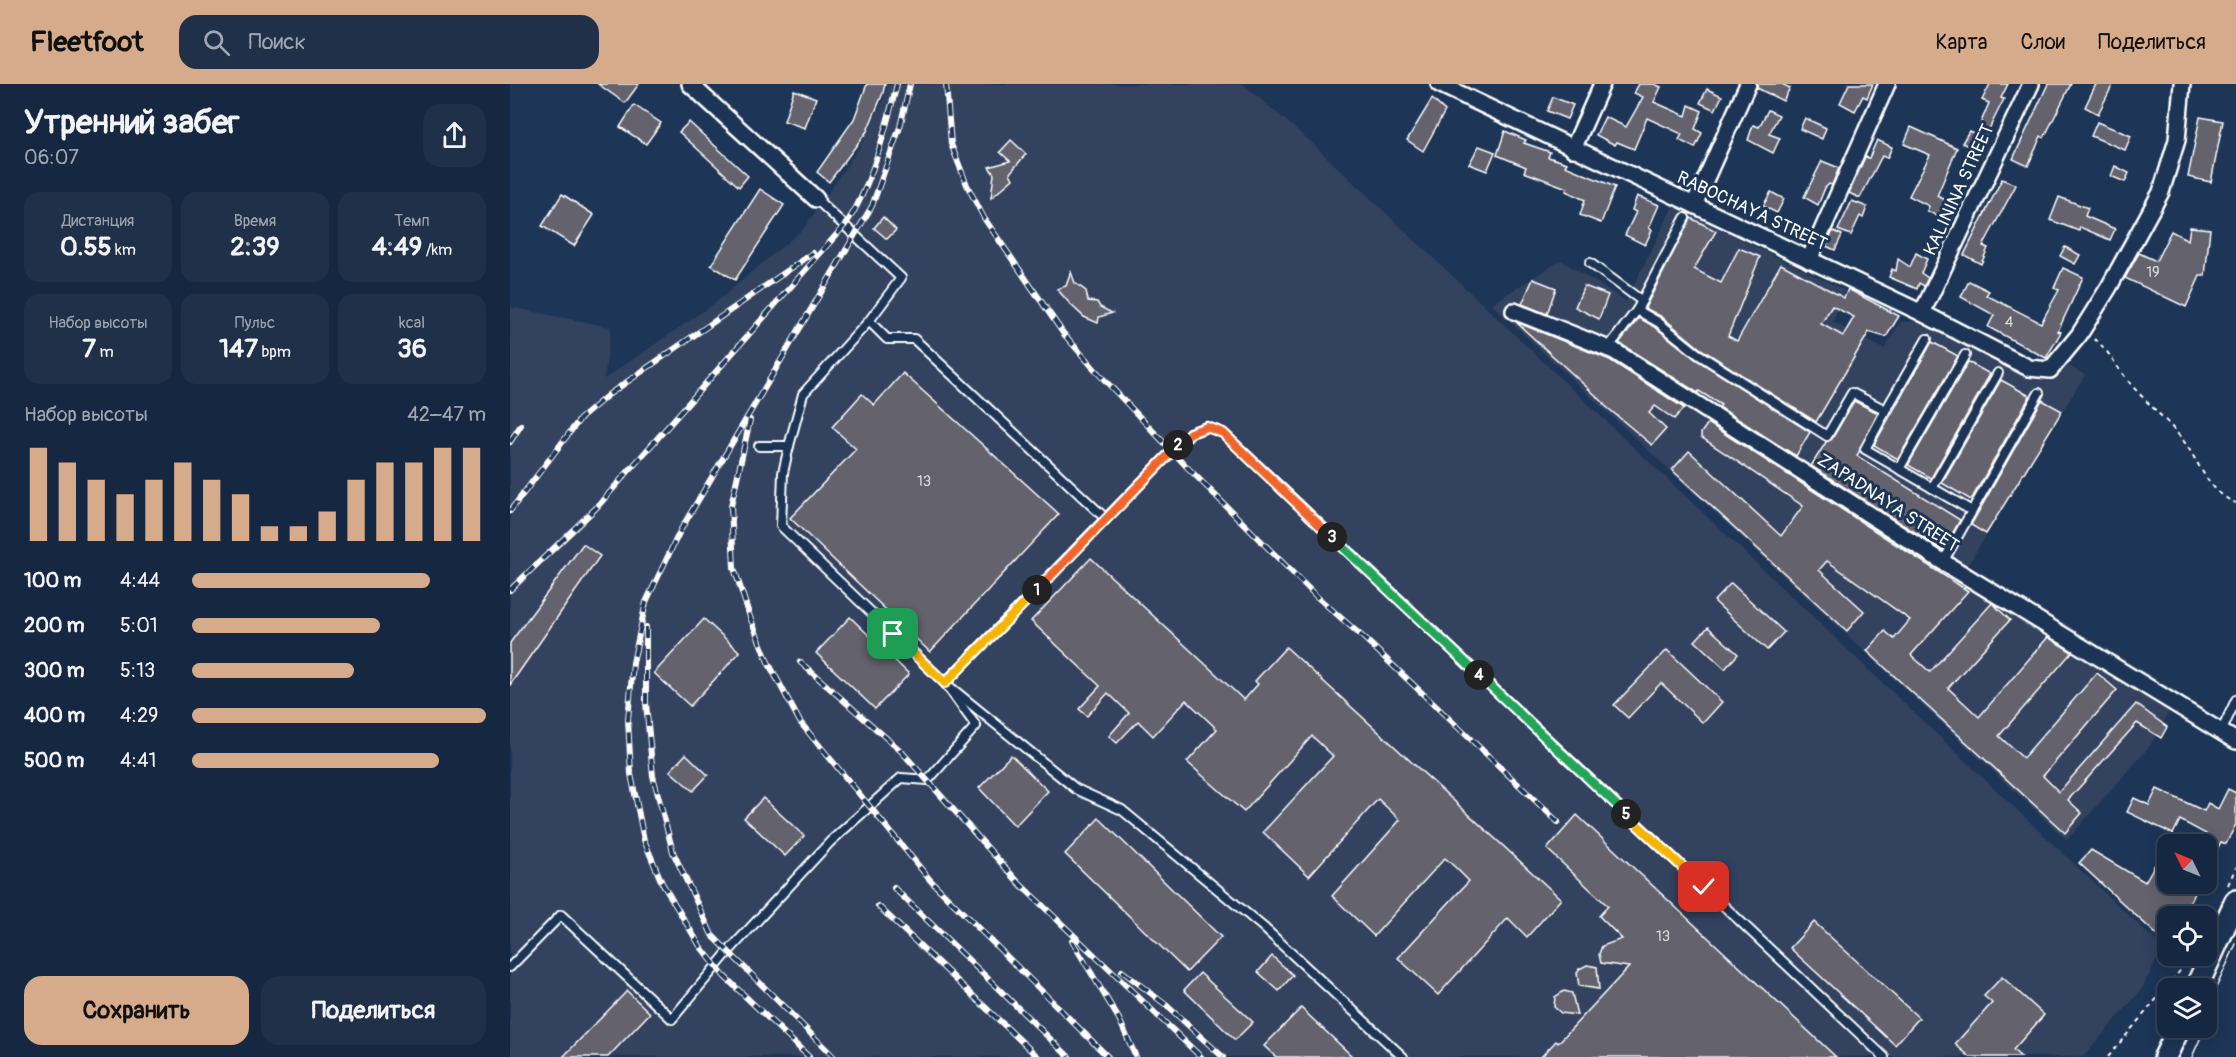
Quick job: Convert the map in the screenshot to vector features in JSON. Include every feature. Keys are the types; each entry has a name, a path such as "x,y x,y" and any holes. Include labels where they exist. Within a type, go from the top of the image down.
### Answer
{"street":[{"path":"690,84 816,199"},
{"name":"RABOCHAYA STREET","path":"1439,84 1457,88 1689,212 1809,260 1922,313 2029,368 2050,370 2082,331"},
{"path":"1573,148 1602,84"},
{"path":"1689,212 1748,84"},
{"path":"1809,260 1887,84"},
{"name":"KALININA STREET","path":"1922,313 2031,84"},
{"path":"2082,331 2161,192 2177,140 2182,84"},
{"name":"ZAPADNAYA STREET","path":"1514,311 1608,348 1943,562 2236,741"},
{"path":"2201,978 2236,901"},
{"path":"2165,1057 2174,1038"}],"lane":[{"path":"816,199 901,278 869,321 803,394 783,473 780,526 945,683 1076,789 1122,810 1263,927 1403,1057"},
{"path":"1608,348 1637,310 1689,212"},
{"path":"1590,263 1642,301"},
{"path":"1637,310 1658,322 1698,354 1827,436 1852,393 1886,410"},
{"path":"869,321 888,339 914,339 1106,519"},
{"path":"1927,339 1865,449 1972,511"},
{"path":"1899,469 1965,355"},
{"path":"1932,488 1998,373"},
{"path":"1943,562 2039,393"},
{"path":"945,683 1190,433 1207,427 1223,433 1884,1057"},
{"path":"759,446 789,446"},
{"path":"510,967 561,915 672,1019 728,952 830,842 901,778 928,780 976,726 945,683"},
{"path":"2221,732 2236,700"}],"path":[{"path":"2082,331 2107,348 2125,378 2178,433 2208,483 2224,498 2236,502"},
{"path":"2108,1057 2185,966"}],"shaded area":[{"path":"888,84 1243,84 1312,143 2157,942 2157,959 2140,992 2083,1057 510,1057 510,307 611,327 604,379 715,303 804,228 860,146 883,101"},
{"path":"1673,206 1844,290 1833,322 1884,349 1900,322 1924,320 2027,379 2048,380 2066,364 2085,375 1968,565 2180,693 2150,746 2067,840 1491,304 1561,260 1626,301"}],"building":[{"path":"598,84 639,84 625,103"},
{"path":"867,84 885,84 883,93 867,131 829,182 817,172 854,119"},
{"path":"1639,84 1654,84 1661,87 1654,102 1686,116 1689,105 1702,111 1695,129 1702,133 1695,148 1679,140 1682,134 1647,118 1634,149 1617,142 1615,145 1596,135 1605,117 1626,127 1643,97 1634,93"},
{"path":"1758,84 1782,84 1790,88 1783,101 1757,88"},
{"path":"1849,84 1873,84 1867,98 1863,96 1855,111 1840,103"},
{"path":"1990,84 2008,84 2001,98 2004,99 1978,151 1962,143 1969,131 1976,134 1989,103 1982,100"},
{"path":"2048,84 2071,84 2044,138 2041,136 2028,166 2013,159"},
{"path":"2096,84 2113,84 2098,114 2085,107"},
{"path":"1707,89 1722,96 1715,110 1700,103"},
{"path":"794,90 816,98 805,128 784,121"},
{"path":"1553,97 1573,105 1567,119 1547,111"},
{"path":"1432,99 1445,111 1423,151 1407,140"},
{"path":"634,105 661,123 646,144 620,127"},
{"path":"1768,110 1779,115 1769,134 1780,138 1773,153 1748,140 1753,125 1759,127"},
{"path":"2200,117 2223,121 2211,182 2188,177"},
{"path":"1805,118 1826,128 1822,139 1800,129"},
{"path":"689,122 748,176 739,187 679,132"},
{"path":"2097,122 2131,136 2125,150 2091,136"},
{"path":"1911,127 1957,148 1937,196 1946,200 1939,217 1927,211 1929,206 1909,196 1930,155 1904,144"},
{"path":"1505,131 1526,140 1524,143 1550,152 1548,157 1567,163 1565,166 1615,187 1601,223 1580,215 1585,200 1566,191 1567,188 1524,172 1526,167 1497,155"},
{"path":"1011,140 1026,154 1010,173 1013,179 991,198 994,174 989,167 1010,161 1000,152"},
{"path":"1877,140 1892,147 1887,158 1882,156 1860,198 1849,193 1865,157 1869,158"},
{"path":"1479,146 1495,152 1487,171 1469,164"},
{"path":"1822,161 1839,168 1832,185 1829,184 1825,188 1818,205 1804,197"},
{"path":"2115,166 2129,173 2125,182 2111,176"},
{"path":"2002,179 2016,185 1983,246 1988,248 1981,264 1964,255"},
{"path":"760,189 784,205 735,280 711,265"},
{"path":"1771,192 1784,199 1777,213 1763,206"},
{"path":"562,194 594,215 574,246 542,226"},
{"path":"1637,196 1659,205 1649,228 1652,230 1645,245 1625,235 1636,212 1632,210"},
{"path":"2059,197 2088,208 2085,216 2115,229 2110,240 2080,227 2079,231 2050,220"},
{"path":"1852,201 1867,207 1863,218 1860,216 1851,235 1838,230"},
{"path":"883,217 896,230 887,239 874,228"},
{"path":"1691,218 1716,231 1694,269 1721,283 1739,248 1760,257 1728,336 1737,341 1781,264 1844,298 1848,289 1899,316 1886,337 1869,332 1816,422 1701,349 1662,317 1645,308","holes":["1832,306 1854,317 1843,336 1821,324"]},
{"path":"2190,227 2210,229 2205,276 2200,276 2186,307 2125,278 2139,253 2156,261 2171,231 2188,240"},
{"path":"1833,231 1842,235 1835,250 1826,246"},
{"path":"2065,247 2080,255 2075,264 2060,256"},
{"path":"1916,253 1927,259 1921,273 1928,278 1924,286 1919,283 1917,289 1889,277 1892,269 1896,271 1898,259 1910,267"},
{"path":"2063,268 2083,277 2058,331 2061,332 2046,358 1988,327 1994,315 1961,297 1969,281 1989,291 1986,295 2041,323 2059,290 2054,288"},
{"path":"1071,272 1075,283 1086,291 1088,301 1097,302 1100,307 1112,313 1099,317 1098,323 1084,317 1071,305 1057,289 1066,286"},
{"path":"1533,279 1556,288 1547,314 1522,304"},
{"path":"1584,286 1608,295 1599,319 1575,307"},
{"path":"1639,318 1655,327 1695,359 1810,432 1796,456 1719,407 1721,405 1619,343"},
{"path":"1516,322 1610,360 1684,408 1674,419 1655,406 1649,413 1666,429 1652,445 1603,404"},
{"path":"1932,342 1958,356 1898,459 1874,445"},
{"path":"1968,362 1990,374 1931,478 1908,465"},
{"path":"903,373 1059,514 930,652 790,518 856,449 832,427 862,394 874,405"},
{"path":"2001,380 2030,396 1971,500 1942,483"},
{"path":"2042,400 2062,411 1986,534 1971,525"},
{"path":"1854,401 1878,413 1857,456 1960,520 1943,550 1811,466 1826,442 1832,439"},
{"path":"1708,423 1968,591 1911,655 1930,672 1992,603 2010,620 1948,688 1979,717 2048,637 2072,652 1999,736 2023,758 2097,673 2117,690 2043,776 2059,792 2136,704 2167,727 2161,738 2137,723 2068,800 2082,813 2065,833 1867,651 1885,631 1894,639 1910,620 1827,561 1819,570 1864,611 1847,631 1672,470 1689,451 1781,536 1803,506 1701,437"},
{"path":"583,544 600,556 510,685 510,643"},
{"path":"1091,558 1244,700 1258,684 1255,681 1286,647 1561,899 1527,937 1508,918 1438,995 1398,958 1469,881 1456,868 1445,858 1374,936 1332,896 1400,820 1378,799 1309,876 1263,832 1333,756 1312,736 1244,812 1187,762 1217,729 1186,700 1153,736 1138,721 1117,743 1109,736 1129,713 1108,693 1087,716 1079,709 1100,686 1031,621"},
{"path":"1731,583 1784,632 1767,650 1714,601"},
{"path":"850,617 909,674 875,709 816,653"},
{"path":"704,619 740,652 690,706 654,673"},
{"path":"1708,627 1738,654 1725,669 1695,641"},
{"path":"1667,650 1722,702 1703,723 1661,683 1628,718 1614,705"},
{"path":"686,754 708,775 693,791 670,771"},
{"path":"1011,755 1048,791 1015,826 979,788"},
{"path":"2157,789 2204,811 2208,803 2218,809 2228,789 2236,793 2236,824 2226,844 2221,842 2217,849 2217,834 2206,834 2180,820 2173,834 2127,812 2134,798 2149,805"},
{"path":"763,798 804,836 785,856 744,818"},
{"path":"1577,815 1836,1057 1541,1057 1556,1041 1558,1043 1629,967 1601,963 1599,954 1602,946 1622,939 1599,916 1608,906 1547,849"},
{"path":"1099,818 1221,937 1187,972 1065,854"},
{"path":"2091,850 2145,882 2157,861 2157,894 2194,894 2187,906 2157,906 2157,935 2079,863"},
{"path":"1814,922 1919,1018 1895,1045 1790,948"},
{"path":"1272,956 1293,975 1279,991 1258,972"},
{"path":"1587,965 1597,967 1599,989 1579,986 1577,973 1579,969"},
{"path":"1200,973 1253,1022 1235,1040 1184,990"},
{"path":"2002,977 2044,1015 2013,1050 2021,1057 1970,1057 1955,1044 1992,1003 1984,996"},
{"path":"627,991 650,1013 608,1057 563,1057"},
{"path":"1564,991 1572,993 1577,1015 1561,1013 1554,1007 1555,997"},
{"path":"1301,1008 1353,1057 1276,1057 1264,1046"}],"tram line":[{"path":"2217,986 2236,944"},
{"path":"2192,1057 2201,1038"}],"railway":[{"path":"510,590 597,507 845,225 870,176 897,84"},
{"path":"809,1057 724,976 700,946 662,883 644,840 631,774 628,720 633,663 646,602 680,531 872,206 900,127 910,84"},
{"path":"946,84 951,144 967,185 984,218 1063,333 1188,468 1316,596 1364,638 1558,822"},
{"path":"510,511 580,419 608,395 813,253"},
{"path":"750,420 731,506 734,568 768,662 800,722 931,881 1108,1057"},
{"path":"510,442 521,425"},
{"path":"646,627 646,703 653,776 673,852 712,935 834,1057"},
{"path":"800,662 901,751 1020,884 1201,1057"},
{"path":"894,888 1069,1057"},
{"path":"878,906 1038,1057"},
{"path":"1072,941 1119,1019 1136,1057"},
{"path":"1122,971 1166,1005 1223,1057"}],"route":[{"path":"893,634 945,683 1190,433 1207,427 1223,433 1704,887"}]}
